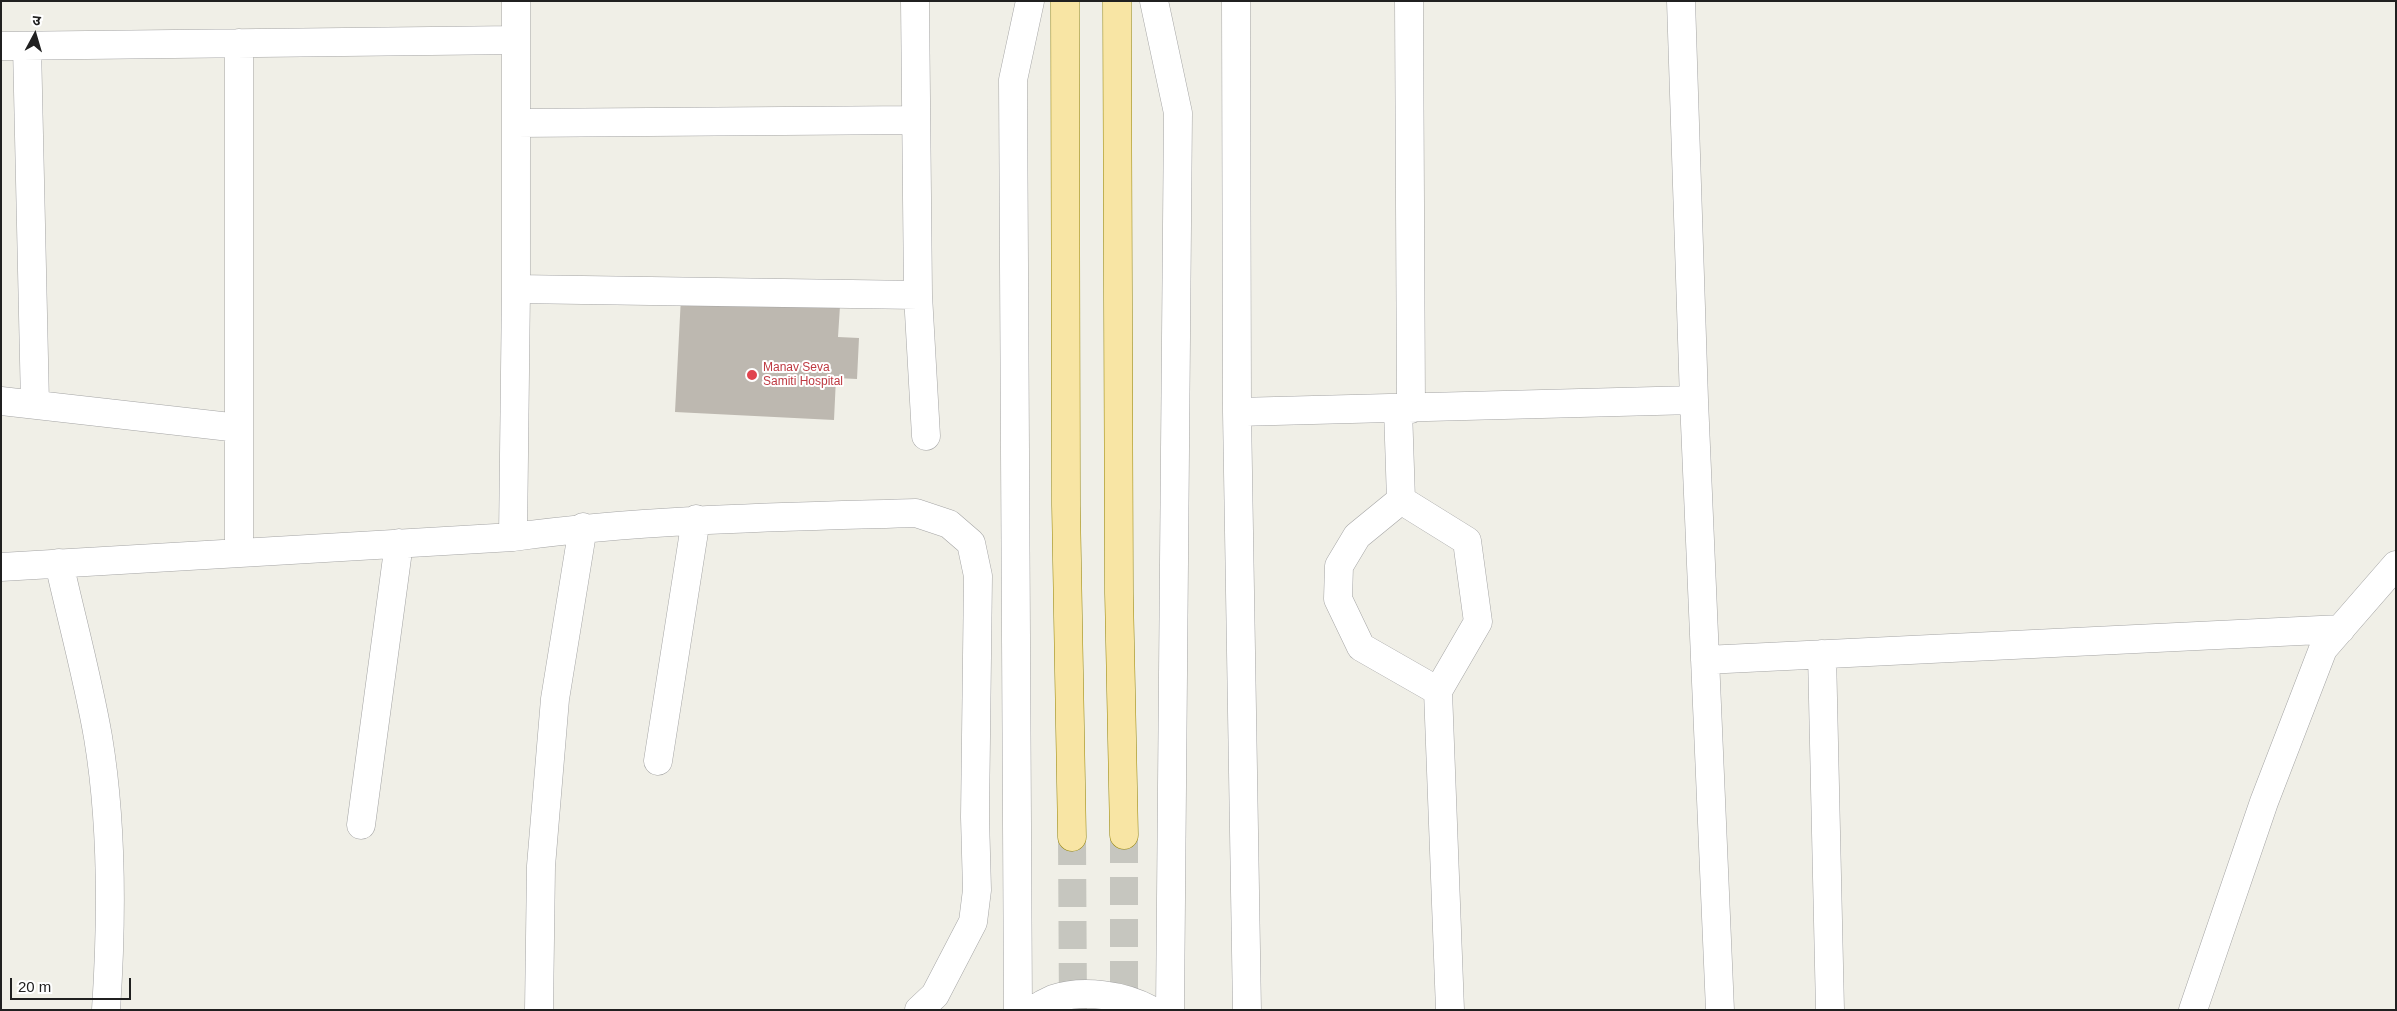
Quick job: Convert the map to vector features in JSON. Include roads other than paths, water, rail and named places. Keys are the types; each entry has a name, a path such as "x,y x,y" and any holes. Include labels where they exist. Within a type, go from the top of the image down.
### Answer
{"main road":[{"path":"1065,1 1066,495 1072,837"},
{"path":"1117,1 1119,623 1124,835"}],"street":[{"path":"513,537 516,290 516,1"},
{"path":"916,1 918,294 926,436"},
{"path":"1018,1010 1013,80 1030,1"},
{"path":"1154,1 1178,113 1170,1010"},
{"path":"1236,1 1237,412 1247,1010"},
{"path":"1409,1 1404,409 1400,500 1357,536 1339,566 1338,599 1360,647 1438,691"},
{"path":"1680,1 1694,400 1720,1010"},
{"path":"35,404 14,46 516,40"},
{"path":"238,553 239,43"},
{"path":"516,123 916,120"},
{"path":"516,290 918,294"},
{"path":"1,400 239,428"},
{"path":"1237,412 1694,400"},
{"path":"1400,500 1468,541 1478,622 1438,691 1450,1010"},
{"path":"1,567 513,537 583,527 696,519 916,513 949,524 971,543 978,576 975,817 977,890 973,922 935,995 919,1010"},
{"path":"658,761 696,519"},
{"path":"539,1010 541,866 555,699 583,527"},
{"path":"361,825 399,543"},
{"path":"59,563 98,738 110,844 109,965 106,1010"},
{"path":"2193,1010 2264,802 2323,649 2396,565"},
{"path":"1705,660 2341,629"},
{"path":"1822,654 1830,1010"},
{"path":"1033,1010 1054,999 1094,994 1134,1000 1151,1010"}],"tunnel":[{"path":"1124,835 1124,1010"},
{"path":"1072,837 1073,1010"}],"place":[{"name":"Manav Seva Samiti Hospital","path":"752,375"}]}
